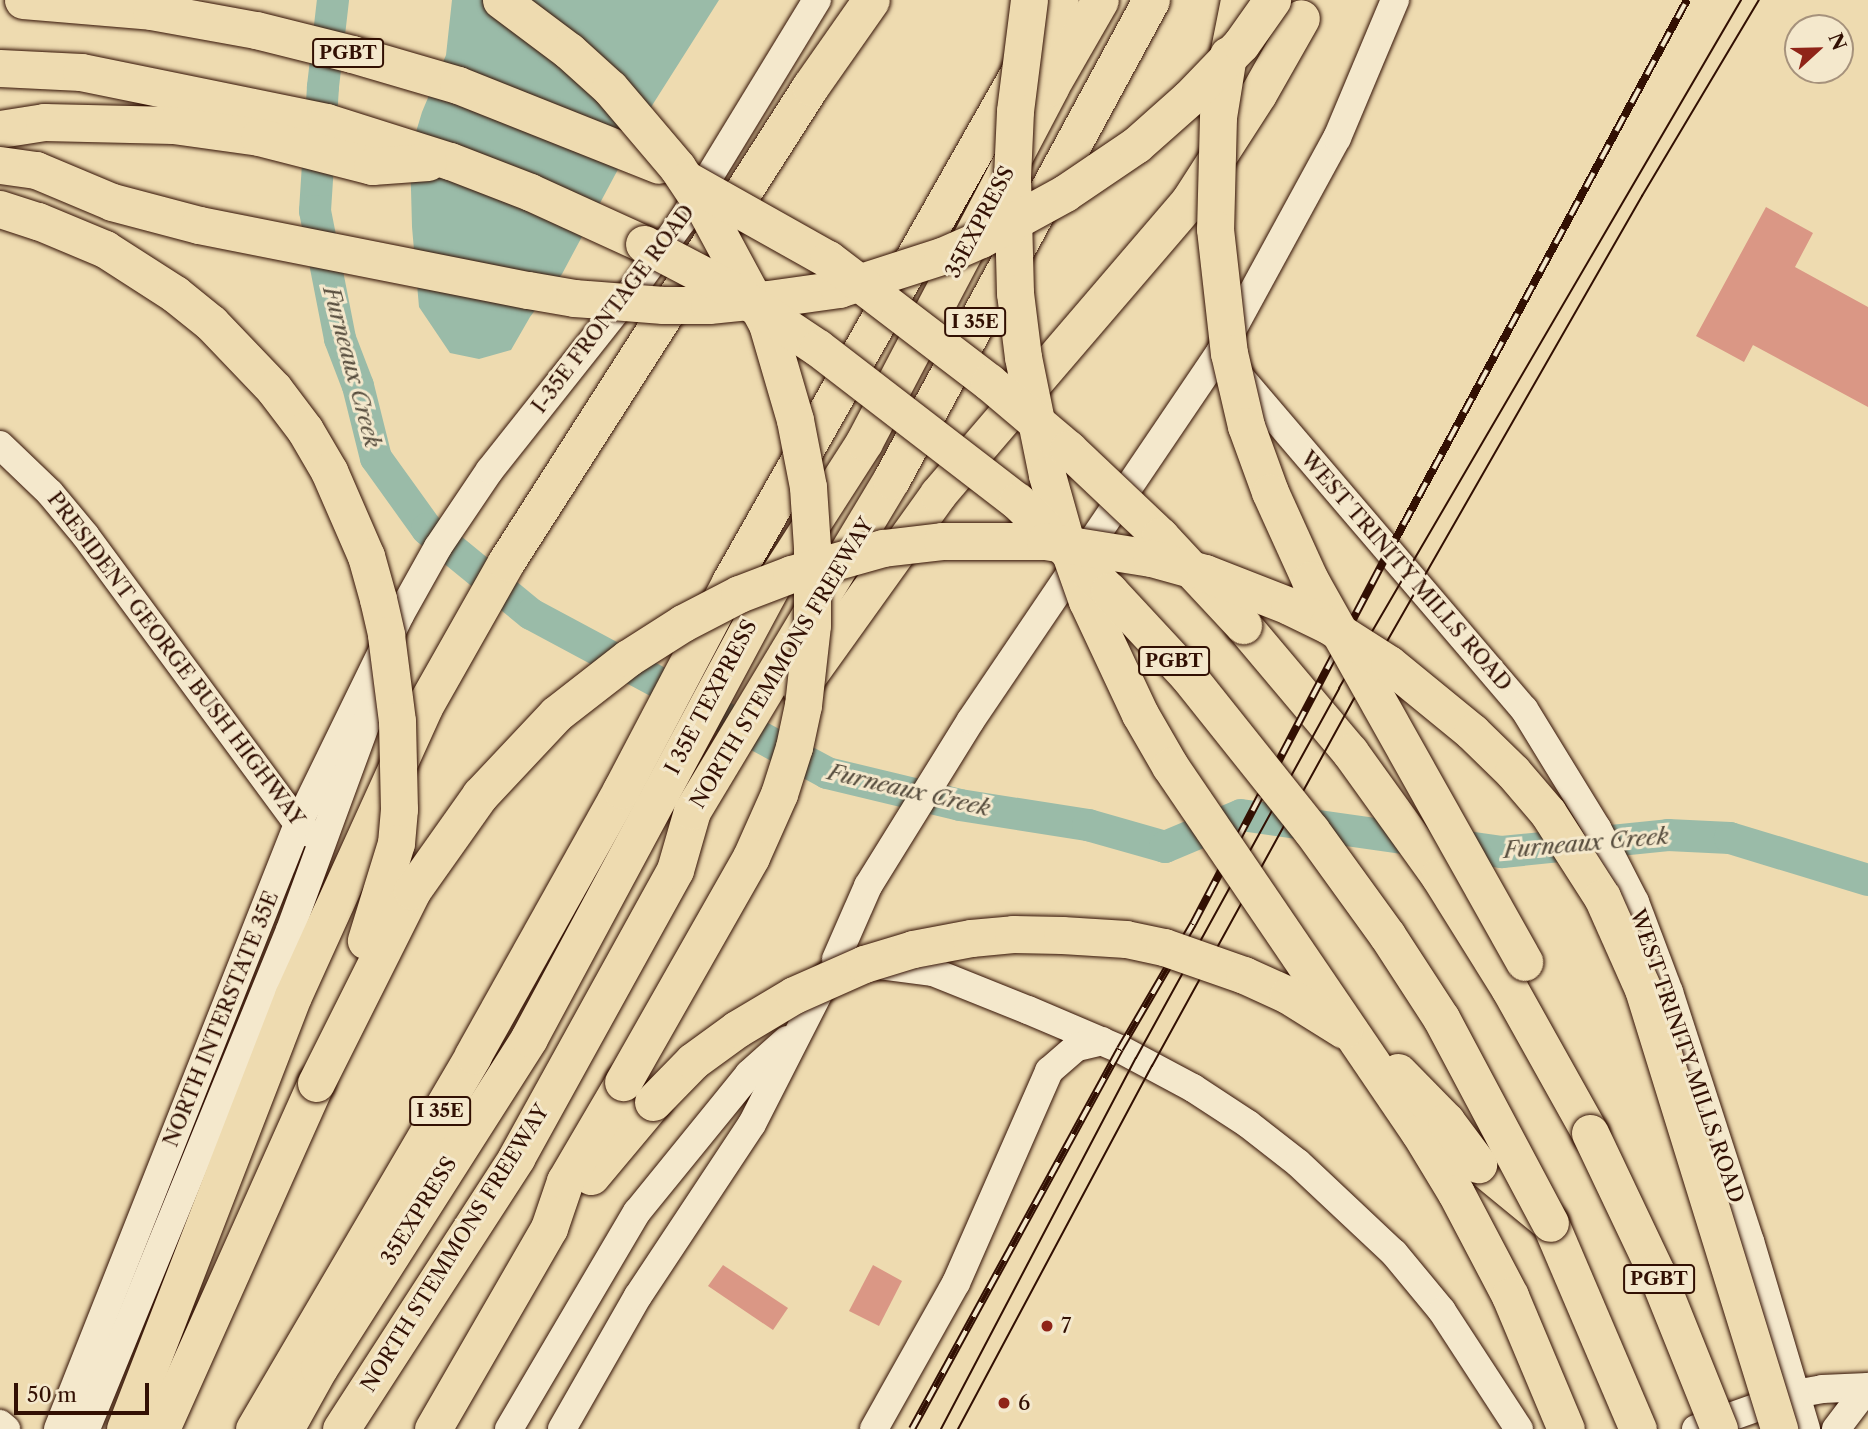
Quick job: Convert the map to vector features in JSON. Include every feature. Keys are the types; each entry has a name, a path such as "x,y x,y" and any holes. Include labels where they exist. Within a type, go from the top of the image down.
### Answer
{"highway":[{"name":"PGBT","path":"23,0 151,11 256,30 458,85 659,165 747,211 828,259 989,382 1068,449 1160,536 1243,625 1311,704 1401,821 1474,930 1555,1067 1628,1209 1719,1429"},
{"path":"501,0 569,51 628,108 677,167 731,253 767,324 796,420 808,487 813,547 808,671 794,747 779,794 751,857 720,915 565,1181 548,1228"},
{"path":"125,1429 293,996 424,707 506,562 810,87 871,0"},
{"path":"1030,0 1015,111 1012,178 1015,293 1023,356 1047,475 1065,539 1087,601 1134,703 1170,766 1419,1132 1456,1193 1510,1296 1566,1429"},
{"name":"I 35E","path":"254,1429 472,1055 636,799 730,582 1060,0"},
{"name":"35EXPRESS","path":"771,587 864,442 1050,87 1100,0"},
{"name":"NORTH STEMMONS FREEWAY","path":"341,1429 516,1158 675,870 701,814 795,642 891,480 1151,0"},
{"path":"1239,0 1217,128 1215,229 1229,353 1246,426 1269,492 1310,580 1524,962 1555,1067"},
{"path":"0,165 36,170 112,202 199,225 539,292 663,305 709,305 768,299 839,289 942,256 1008,225 1065,192 1136,145 1189,98 1241,44 1294,6"},
{"path":"701,814 938,494 1189,201 1258,94 1294,6"},
{"name":"PGBT","path":"0,68 81,72 326,122 450,161 582,215 728,288 873,388 1017,501 1109,591 1188,676 1311,830 1387,934 1441,1018 1550,1223 1638,1429"},
{"path":"0,129 44,122 173,125 259,137 372,166 450,161"},
{"path":"0,209 38,221 105,249 140,269 211,323 274,389 304,430 329,471 366,556 386,635 393,681 400,768 396,843 374,919 340,1003 316,1083"},
{"path":"162,1427 316,1083 412,891 480,795 556,714 628,659 683,623 739,594 791,574 883,548 942,541 1045,541 1151,558 1205,573 1289,606 1328,625 1390,664 1472,732 1513,772 1548,813 1602,897 1643,989 1779,1429"},
{"name":"I 35E TEXPRESS","path":"636,799 771,587"},
{"name":"35EXPRESS","path":"285,1429 319,1368 529,1038 636,799"},
{"path":"433,1429 548,1228 619,1139 693,1061 737,1028 794,995 864,964 914,949 1013,934 1126,939 1164,947 1244,975 1288,995 1369,1047 1410,1082 1446,1121 1478,1164 1550,1223"}],"main road":[{"name":"I-35E FRONTAGE ROAD","path":"490,470 634,288 682,220 817,0"},
{"path":"562,1429 638,1296 752,1124 836,959 869,886 971,720 1219,354 1337,138 1395,0"},
{"name":"WEST TRINITY MILLS ROAD","path":"1219,354 1524,709 1597,828 1635,902 1670,992 1750,1241 1806,1429"},
{"name":"PRESIDENT GEORGE BUSH HIGHWAY","path":"0,445 51,493 85,535 298,824 323,844"},
{"name":"NORTH INTERSTATE 35E","path":"58,1429 298,824 400,615 438,547 490,470"},
{"name":"NORTH INTERSTATE 35E","path":"86,1429 323,844 369,719 400,615"},
{"path":"836,959 933,972 1028,1010 1102,1041 1193,1088 1248,1124 1298,1163 1394,1253 1442,1311 1508,1408 1518,1429"},
{"path":"1028,1010 1047,1038 1049,1071"},
{"path":"509,1429 637,1212 749,1074 802,1026"},
{"path":"874,1429 956,1283 1049,1071 1077,1047 1102,1041"},
{"path":"1696,1429 1795,1394 1822,1389 1868,1387"},
{"path":"1836,1429 1868,1387"},
{"path":"77,1429 102,1390"},
{"path":"0,1424 6,1429"}],"shaded area":[{"path":"452,0 719,0 653,104 562,274 530,317 511,350 479,359 450,353 419,307 412,227 410,152 422,112 446,55"}],"building":[{"path":"1766,207 1813,233 1795,267 1868,307 1868,407 1753,345 1744,362 1696,336"},
{"path":"723,1265 788,1308 773,1330 708,1286"},
{"path":"873,1265 902,1281 879,1326 849,1311"}],"waterway":[{"name":"Furneaux Creek","path":"333,0 323,87 315,211 340,339 358,386 376,458 427,529 531,614 827,773 960,805 1088,825 1165,847 1241,815 1502,852 1668,835 1730,838 1868,880"}],"tram line":[{"path":"941,1429 1136,1058 1339,688 1741,0"},
{"path":"958,1429 1152,1066 1354,699 1642,196 1759,0"}],"railway":[{"path":"912,1429 1120,1049 1193,924 1388,553 1687,0"}],"place":[{"name":"7","path":"1047,1326"},
{"name":"6","path":"1004,1403"}]}
